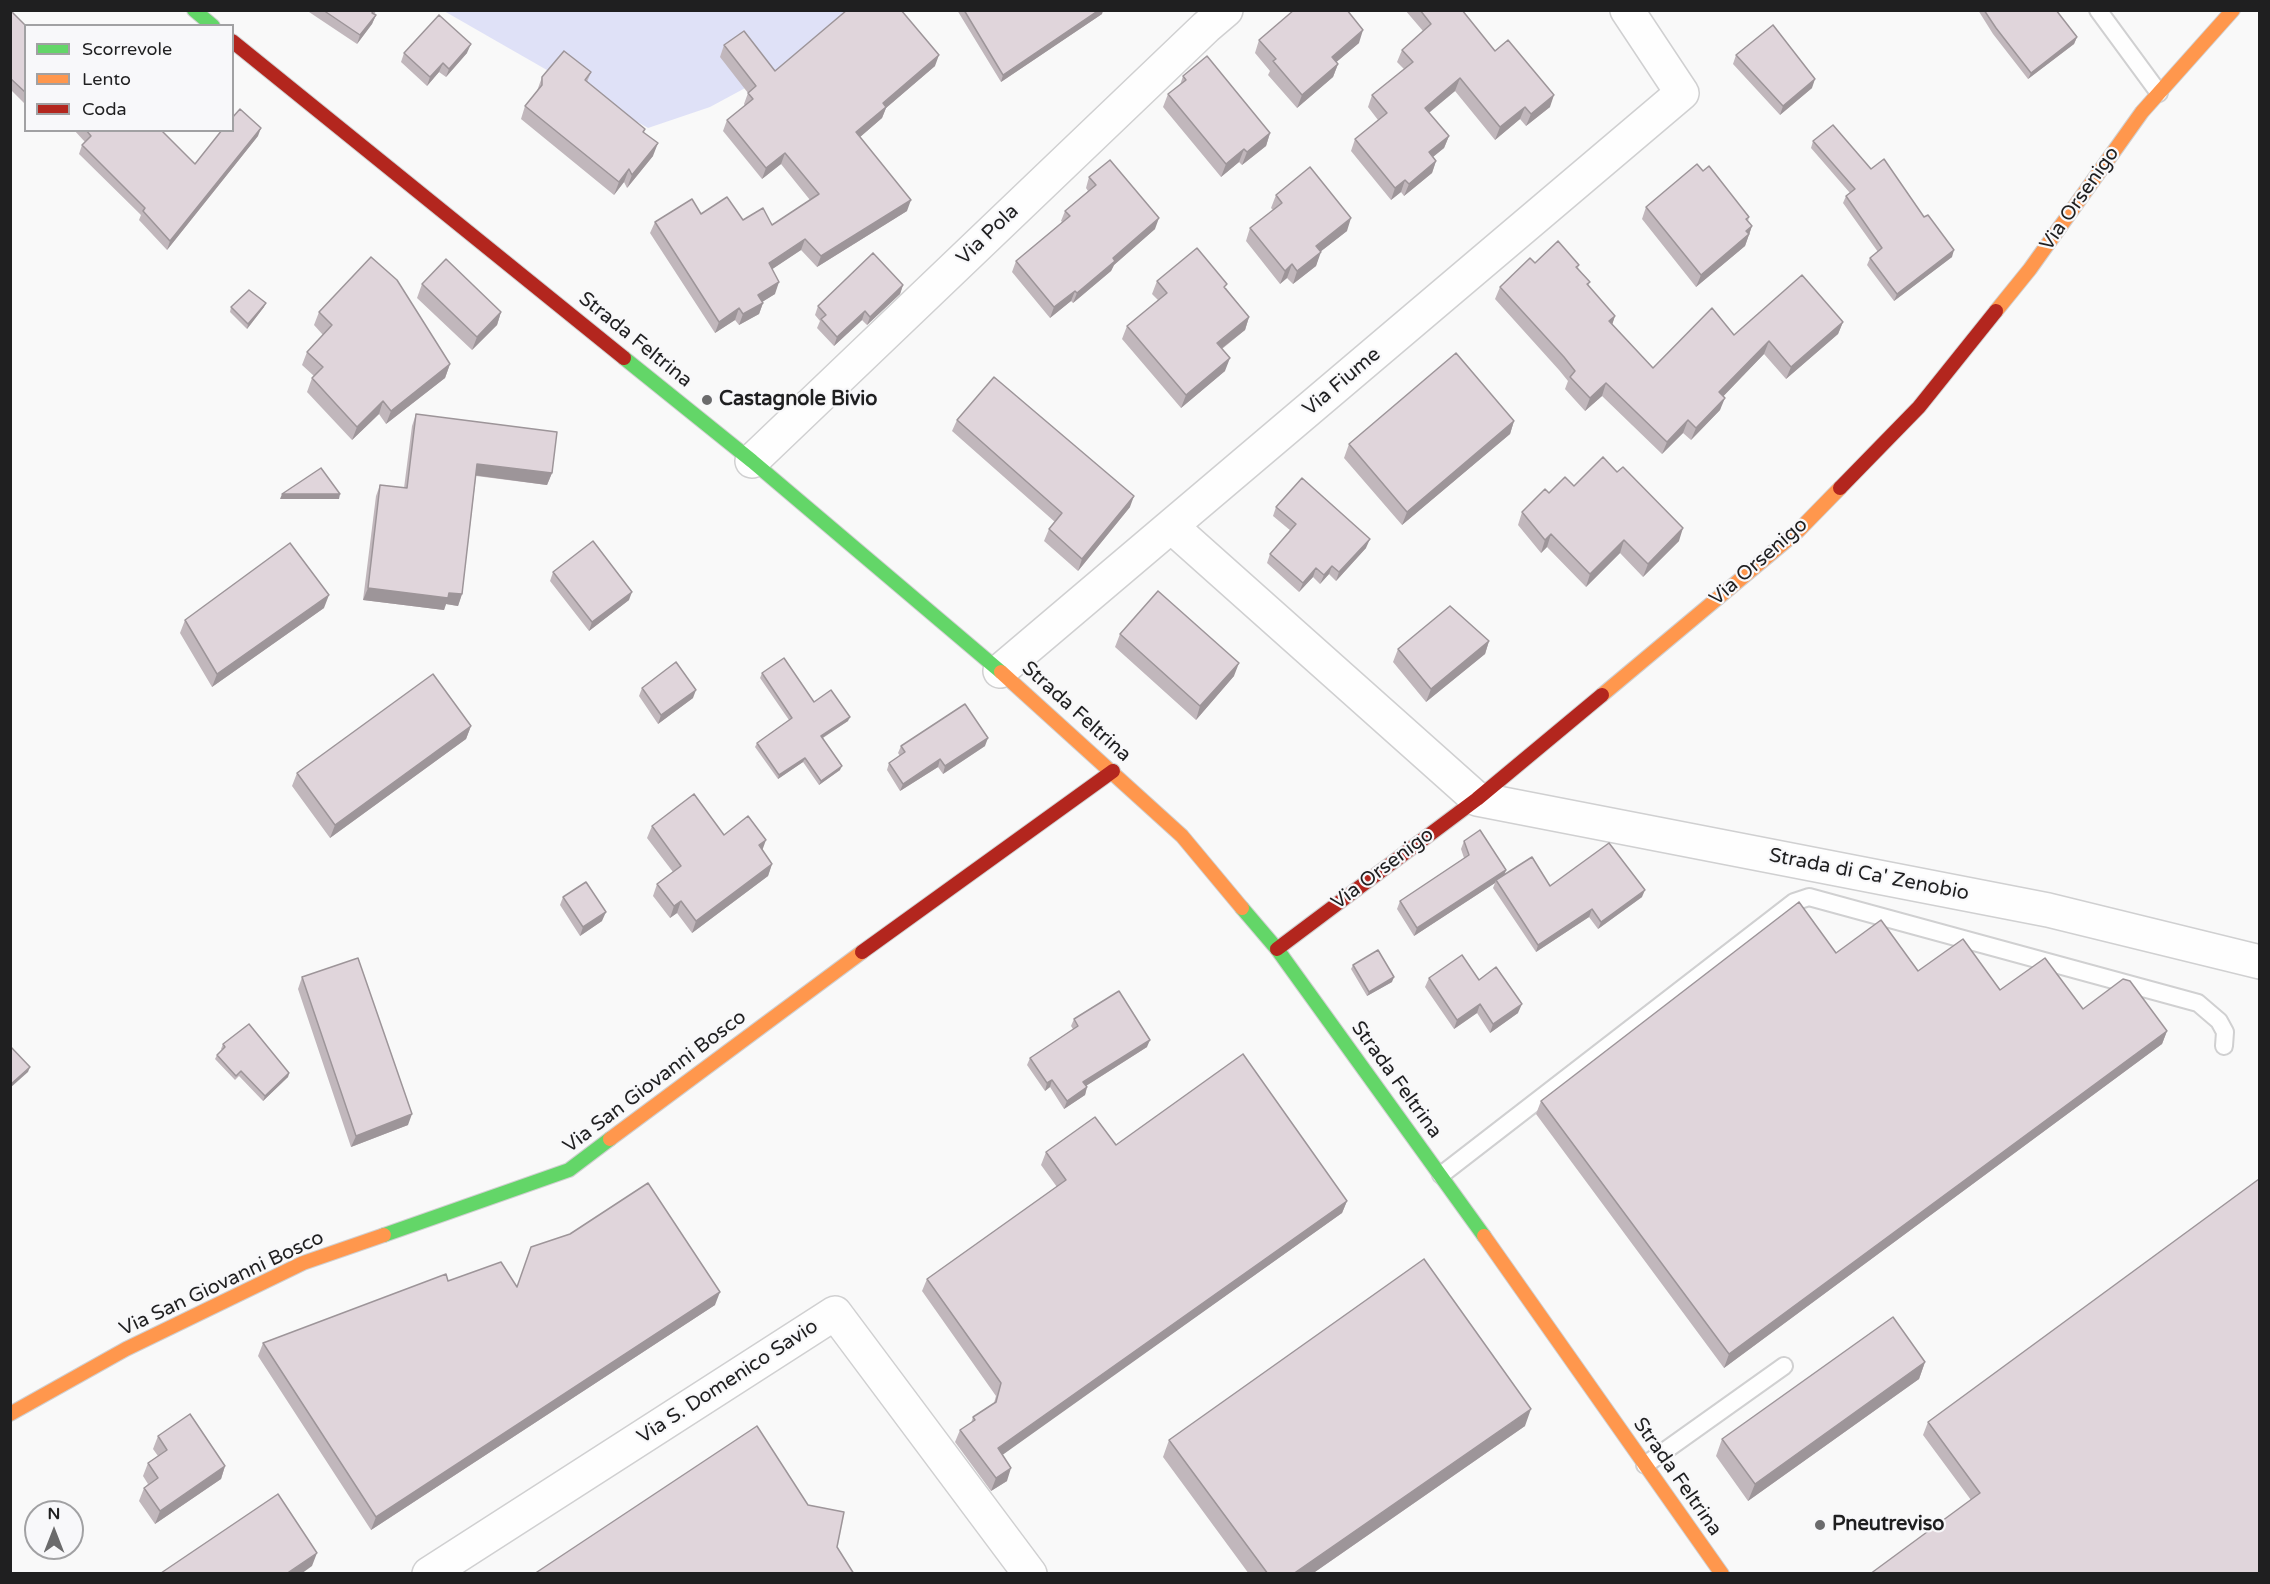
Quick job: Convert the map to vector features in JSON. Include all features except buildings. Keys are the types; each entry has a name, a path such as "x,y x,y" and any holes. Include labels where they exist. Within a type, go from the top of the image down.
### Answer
{"street":[{"path":"194,10 211,24"},
{"name":"Via Pola","path":"752,461 1226,10"},
{"name":"Via Fiume","path":"1000,671 1682,93 1627,10"},
{"name":"Via Orsenigo","path":"1277,949 1476,799 1798,531 1920,407 2030,269 2142,112 2233,10"},
{"name":"Strada Feltrina","path":"234,43 752,461 1000,671 1113,771 1182,836 1277,949 1441,1175 1645,1465 1712,1566"},
{"path":"1172,527 1476,799"},
{"name":"Via San Giovanni Bosco","path":"10,1414 126,1349 303,1263 569,1170 934,899 1113,771"},
{"name":"Strada di Ca' Zenobio","path":"1476,799 2048,910 2259,963"},
{"name":"Via S. Domenico Savio","path":"429,1574 835,1313 1023,1564"}],"lane":[{"path":"2098,10 2159,93"},
{"path":"1441,1175 1794,902 1809,897 2198,1003 2219,1021 2224,1032 2224,1046"},
{"path":"1645,1465 1784,1366"}],"shaded area":[{"path":"444,11 888,11 710,107 648,128"}],"traffic: fast":[{"path":"194,10 211,24"},
{"path":"624,358 752,461 1001,672"},
{"path":"1242,908 1277,949 1484,1236"},
{"path":"384,1235 569,1170 610,1139"}],"traffic: slow":[{"path":"1996,311 2030,269 2142,112 2233,10"},
{"path":"1602,695 1798,531 1840,488"},
{"path":"1001,672 1182,836 1242,908"},
{"path":"610,1139 862,952"},
{"path":"10,1414 126,1349 303,1263 384,1235"},
{"path":"1484,1236 1722,1574"}],"traffic: jam":[{"path":"234,43 624,358"},
{"path":"1840,488 1919,407 1996,311"},
{"path":"1277,949 1477,799 1602,695"},
{"path":"862,952 1113,771"}],"place":[{"name":"Castagnole Bivio","path":"707,400"},
{"name":"Pneutreviso","path":"1820,1525"}]}
